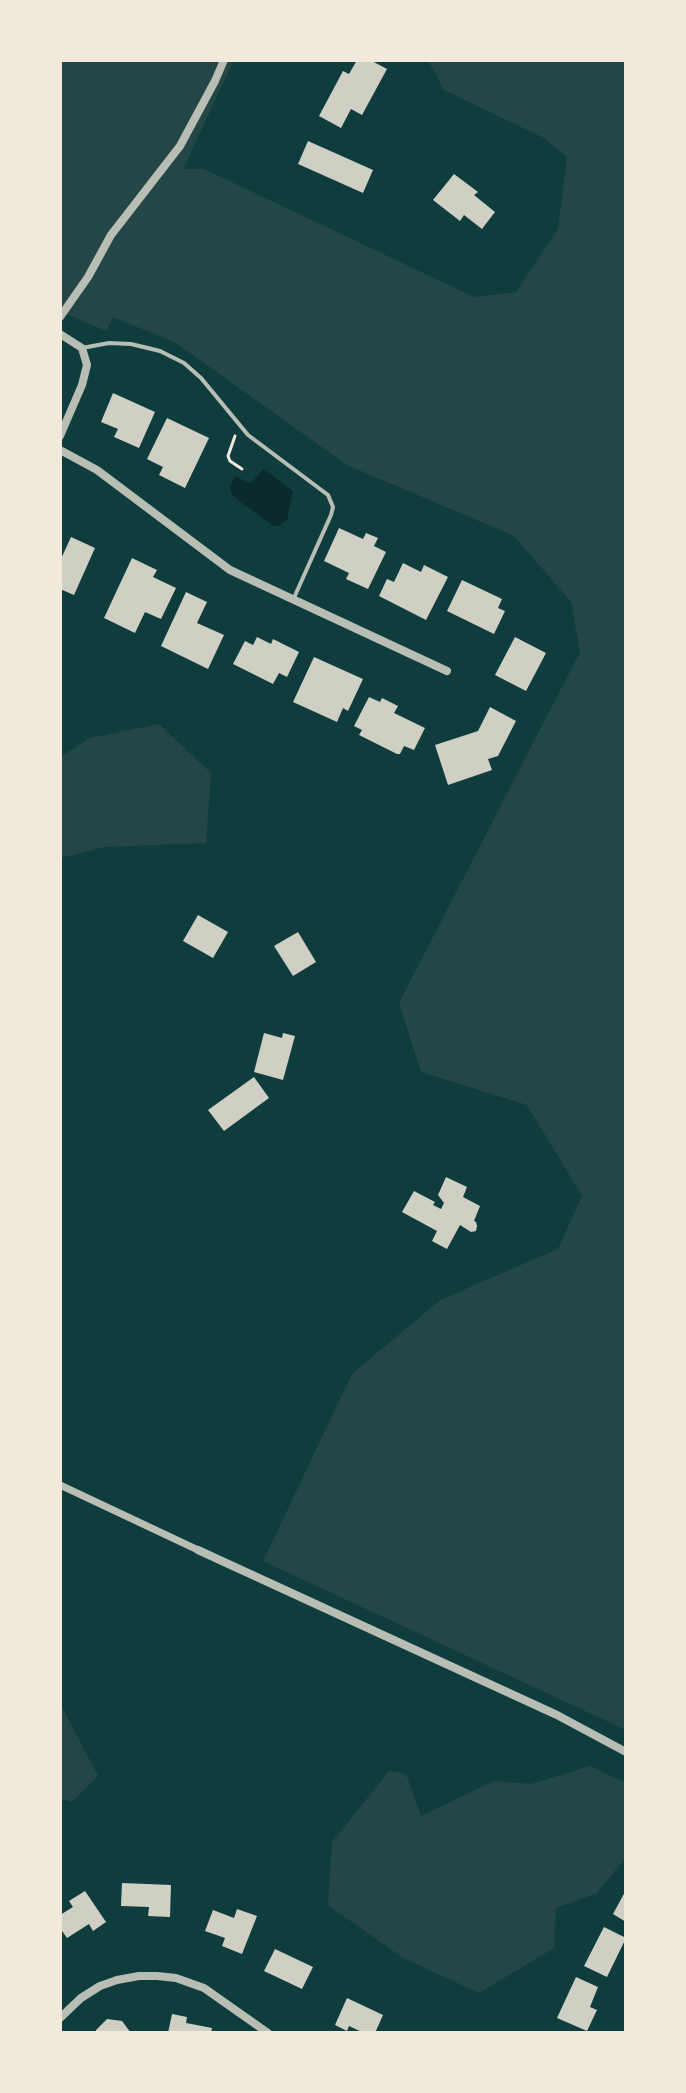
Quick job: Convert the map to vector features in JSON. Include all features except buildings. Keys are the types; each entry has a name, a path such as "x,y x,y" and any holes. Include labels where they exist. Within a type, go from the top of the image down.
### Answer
{"street":[{"path":"60,317 88,277 111,235 180,146 224,60"},
{"path":"60,334 82,348 87,365 82,385 60,436"},
{"path":"60,450 97,470 222,565 447,671"},
{"path":"60,1485 557,1715 626,1752"},
{"path":"60,2018 81,1998 100,1986 139,1976 157,1976 176,1978 204,1988 268,2033"}],"lane":[{"path":"82,348 109,343 131,344 174,357 194,370 248,435 321,488 332,501 331,515 293,601"}],"path":[{"path":"240,425 228,456 242,469"}],"shaded area":[{"path":"60,60 234,60 183,169 204,169 474,297 516,292 558,229 567,157 544,138 444,90 428,60 626,60 626,1730 263,1561 352,1374 440,1300 558,1249 582,1196 527,1105 421,1072 399,1003 580,652 571,602 514,536 347,465 176,343 113,317 106,331 60,311"},
{"path":"263,469 293,491 287,520 279,526 274,526 243,504 232,495 230,488 235,476 249,483"},
{"path":"159,724 211,773 206,843 105,847 60,858 60,757 90,738"},
{"path":"60,1703 98,1776 72,1802 60,1798"},
{"path":"590,1766 626,1783 626,1857 597,1893 556,1908 554,1948 479,1993 403,1958 328,1905 332,1842 389,1771 406,1774 421,1816 494,1781 531,1784"}]}
